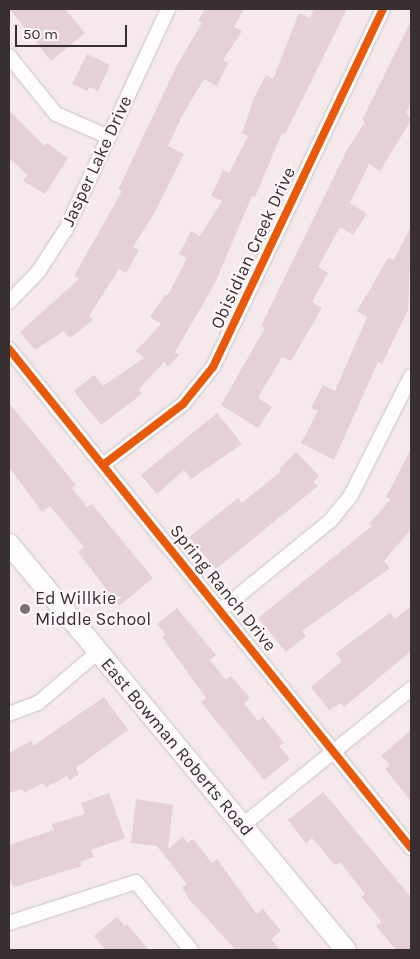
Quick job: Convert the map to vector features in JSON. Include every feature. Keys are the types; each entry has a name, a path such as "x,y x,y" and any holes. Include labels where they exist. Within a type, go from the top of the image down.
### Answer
{"street":[{"name":"Jasper Lake Drive","path":"9,302 38,272 66,229 168,9"},
{"name":"Obisidian Creek Drive","path":"103,466 183,404 213,367 383,9"},
{"path":"9,56 56,114 109,137"},
{"name":"Spring Ranch Drive","path":"9,349 222,610 411,848"},
{"path":"222,610 331,520 351,495 411,376"},
{"name":"East Bowman Roberts Road","path":"9,544 97,652 244,824 346,950"},
{"path":"9,714 38,703 97,652"},
{"path":"244,824 411,689"},
{"path":"9,922 136,882 191,950"}],"building":[{"path":"10,9 65,9 85,33 51,61"},
{"path":"205,9 244,9 234,27 242,31 223,60 228,63 217,86 204,79 182,116 168,146 184,154 155,212 133,247 139,250 126,273 119,269 89,316 93,320 70,338 64,331 35,350 20,332 79,279 74,276 122,191 118,190 177,65 202,23 198,20"},
{"path":"314,9 347,9 285,134 282,133 255,197 252,196 215,283 175,352 179,355 168,367 164,362 139,389 142,394 101,425 74,391 94,375 103,386 144,358 136,351 161,324 150,317 166,294 168,295 187,258 179,254 191,231 200,236 222,201 211,196 223,170 229,173 248,136 242,133 254,98 266,75 273,79 299,13 310,18"},
{"path":"411,21 411,102 406,113 411,120 380,171 369,164 350,203 367,214 353,235 340,227 318,267 328,273 312,302 322,308 291,361 282,357 258,398 272,407 258,428 221,405 265,328 261,326 347,150 365,122 362,120"},
{"path":"87,54 110,65 98,91 89,87 87,91 72,84"},
{"path":"9,110 45,146 47,143 68,158 45,194 23,181 27,175 9,158"},
{"path":"411,226 408,310 382,364 378,362 334,460 301,443 318,411 311,408 323,385 335,391 367,317 357,311 388,258 394,260"},
{"path":"9,403 76,485 72,488 87,507 92,504 153,578 119,606 78,552 84,547 50,506 42,512 9,467"},
{"path":"217,413 242,444 191,479 184,470 157,494 141,475"},
{"path":"411,449 411,529 384,561 390,568 302,631 306,636 286,652 258,618 372,526 369,524 391,499 386,497"},
{"path":"296,452 319,476 313,482 318,486 216,569 189,537 238,498 242,503 281,471 279,469"},
{"path":"411,606 411,651 344,707 341,703 329,710 311,687 342,661 336,653 390,613 395,619"},
{"path":"177,608 216,655 210,660 226,680 231,676 250,698 244,703 258,721 263,717 284,743 279,746 290,759 264,780 201,702 206,698 162,637 165,634 157,624"},
{"path":"104,697 128,730 76,768 79,774 70,780 67,776 46,787 43,783 24,793 22,789 9,793 9,753 31,741 33,746"},
{"path":"411,730 411,801 385,769 390,765 381,756"},
{"path":"323,792 411,897 411,950 396,950 376,926 382,922 361,897 365,894 340,862 335,865 312,838 306,843 288,820"},
{"path":"109,793 125,838 91,850 94,857 80,862 82,866 14,887 9,880 9,845 54,830 52,824 85,814 81,803"},
{"path":"136,799 173,805 168,849 183,837 188,843 193,839 212,863 217,859 257,914 263,909 281,931 271,939 280,950 236,950 188,898 182,887 187,884 157,846 131,843"},
{"path":"117,917 125,926 127,924 149,950 105,950 94,936"}],"cycle path":[{"path":"103,465 183,404 213,367 383,9"},
{"path":"9,349 411,848"}],"place":[{"name":"Ed Willkie Middle School","path":"25,609"}]}
